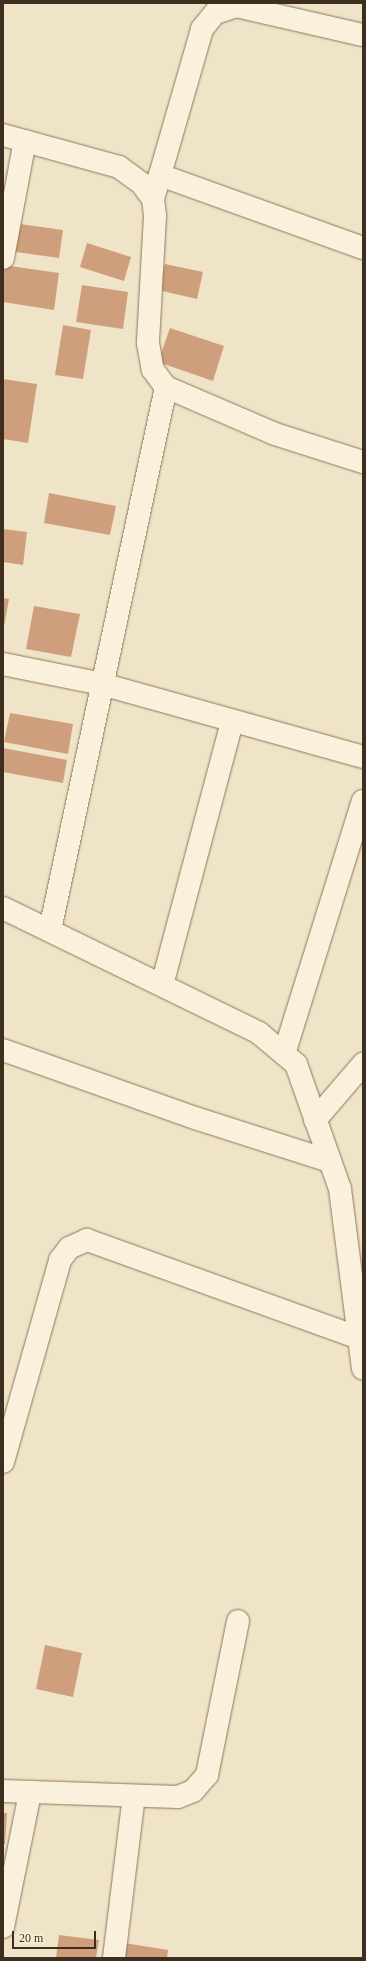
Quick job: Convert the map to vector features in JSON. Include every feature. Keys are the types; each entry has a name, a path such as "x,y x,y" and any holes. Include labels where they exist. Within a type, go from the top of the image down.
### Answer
{"street":[{"path":"363,35 260,7 236,6 215,13 202,29 153,198 155,216 148,343 153,370 166,387 274,434 363,462"},
{"path":"3,135 119,167 141,183 153,198"},
{"path":"3,258 6,220 25,141"},
{"path":"160,175 363,248"},
{"path":"50,930 166,387"},
{"path":"3,664 102,684 363,757"},
{"path":"162,985 232,721"},
{"path":"284,1054 363,801"},
{"path":"3,908 260,1033 296,1064 340,1189 363,1369"},
{"path":"3,1050 194,1118 330,1161"},
{"path":"315,1120 363,1064"},
{"path":"5,1449 60,1260 69,1248 87,1240 359,1338"},
{"path":"3,1791 178,1797 193,1791 207,1775 238,1621"},
{"path":"3,1927 30,1793"},
{"path":"114,1958 134,1796"}],"building":[{"path":"13,223 63,230 59,258 9,251"},
{"path":"87,243 131,257 124,281 80,267"},
{"path":"165,264 203,272 197,299 158,290"},
{"path":"3,265 59,273 54,310 3,302"},
{"path":"82,285 128,292 123,329 76,322"},
{"path":"63,325 91,330 83,379 55,375"},
{"path":"170,328 224,346 213,381 158,362"},
{"path":"3,379 37,384 28,443 3,439"},
{"path":"49,493 116,506 110,535 44,523"},
{"path":"3,529 27,532 23,565 3,562"},
{"path":"3,598 9,599 4,626 3,626"},
{"path":"34,606 80,614 71,657 26,649"},
{"path":"10,713 73,724 68,754 4,742"},
{"path":"3,748 67,760 63,783 3,772"},
{"path":"45,1645 82,1653 73,1697 36,1689"},
{"path":"3,1813 7,1813 5,1844 3,1844"},
{"path":"59,1935 99,1940 96,1958 56,1958"},
{"path":"118,1942 168,1950 167,1958 116,1958"}]}
